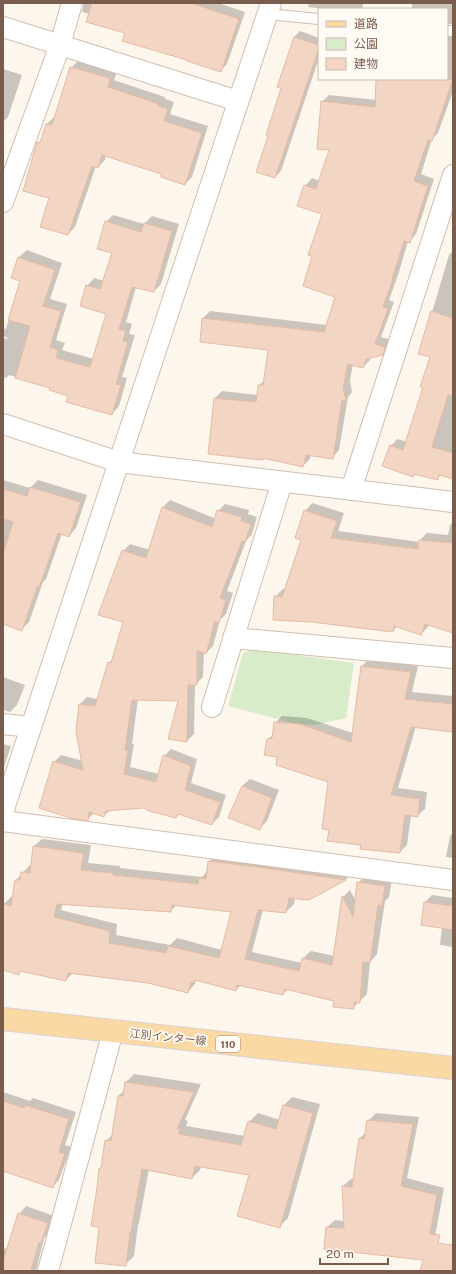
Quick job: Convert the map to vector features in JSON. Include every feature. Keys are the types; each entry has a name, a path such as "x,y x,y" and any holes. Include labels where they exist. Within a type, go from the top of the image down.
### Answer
{"main road":[{"name":"江別インター線","path":"3,1019 453,1068"}],"street":[{"path":"3,202 60,45 72,3"},
{"path":"3,812 269,9"},
{"path":"3,27 238,101"},
{"path":"351,490 447,210 453,175"},
{"path":"3,424 118,462 453,502"},
{"path":"212,707 282,482"},
{"path":"233,638 453,658"},
{"path":"3,724 31,727"},
{"path":"3,821 453,880"},
{"path":"48,1271 113,1031"}],"lane":[{"path":"269,9 318,19"}],"green space":[{"path":"253,649 354,663 346,718 315,725 297,724 228,706 243,653"}],"building":[{"path":"92,3 191,3 239,19 221,72 187,60 122,41 125,33 86,22"},
{"path":"294,37 318,45 318,51 275,178 256,172 268,136 266,135 281,88 277,87"},
{"path":"70,67 110,78 108,87 159,104 158,106 168,109 164,121 202,133 185,185 161,177 161,174 102,155 98,168 92,166 68,235 40,227 49,198 23,191 37,142 40,143 46,124 52,125"},
{"path":"453,79 432,141 428,140 414,181 428,186 410,243 404,241 383,307 388,309 375,344 385,347 383,355 366,359 363,368 348,364 343,388 346,400 342,400 333,459 306,455 303,467 263,458 263,460 208,454 214,398 256,402 258,385 263,385 268,350 200,342 202,318 324,332 335,297 303,286 312,256 308,255 322,214 297,206 304,185 316,189 329,150 317,149 321,101 375,107 376,80"},
{"path":"105,221 141,232 144,223 172,231 154,292 132,287 119,329 126,331 123,341 128,342 116,384 121,385 112,415 66,402 68,396 49,390 50,388 15,378 30,326 8,320 20,281 11,278 18,257 55,270 43,306 61,311 50,347 58,350 56,358 90,367 106,314 80,306 86,285 100,289 112,253 97,249"},
{"path":"431,311 453,318 453,397 448,395 432,447 453,453 453,479 439,475 438,480 414,474 413,477 382,466 390,445 403,450 423,387 420,387 430,357 418,354"},
{"path":"30,487 81,502 69,537 58,533 22,631 3,624 3,554 13,522 3,519 3,489 27,496"},
{"path":"162,507 212,527 217,510 242,517 241,521 251,524 245,542 242,541 220,598 226,600 219,623 215,621 206,654 197,651 197,685 188,685 187,742 168,739 178,701 132,700 125,750 128,751 124,774 156,782 163,755 191,766 185,790 220,802 212,825 178,814 176,818 149,811 144,808 106,811 104,817 89,812 88,821 71,818 39,808 53,761 83,770 76,731 79,704 95,706 108,662 111,663 123,622 98,615 122,550 146,558"},
{"path":"304,510 337,521 331,538 418,549 419,540 453,543 453,633 425,624 421,635 394,626 393,632 312,622 273,620 274,596 282,597 301,540 295,538"},
{"path":"361,666 411,672 405,699 453,704 453,732 411,727 391,795 420,799 418,817 405,815 400,853 360,849 361,845 327,841 329,830 322,829 328,782 276,765 277,757 264,755 267,739 272,738 274,722 300,724 351,742"},
{"path":"242,786 272,798 260,830 228,818"},
{"path":"33,846 84,853 81,870 113,873 113,875 198,884 199,878 206,879 208,861 346,880 309,900 289,898 286,913 258,910 245,959 299,971 302,958 332,965 342,896 353,917 357,882 385,886 382,906 378,905 370,963 363,962 360,1003 354,1002 354,1009 333,1007 334,1001 285,989 283,995 237,985 236,991 195,980 194,983 191,982 188,993 148,983 68,973 66,981 20,971 19,975 3,970 3,903 11,906 15,880 20,880 21,872 30,873","holes":["57,904 171,912 172,905 231,912 219,958 168,946 166,953 109,943 110,931 54,917"]},
{"path":"424,902 453,906 453,930 421,925"},
{"path":"125,1082 194,1092 177,1129 180,1129 179,1134 241,1145 248,1121 276,1129 283,1105 313,1113 280,1228 237,1216 249,1175 195,1166 192,1179 142,1169 130,1232 126,1266 95,1263 99,1227 91,1226 99,1168 101,1168 105,1140 111,1141 118,1096 123,1096"},
{"path":"3,1101 24,1108 25,1105 69,1119 59,1152 65,1154 53,1188 3,1171"},
{"path":"367,1120 413,1124 401,1186 437,1195 430,1234 440,1235 438,1243 453,1245 453,1271 420,1271 423,1260 324,1249 326,1227 344,1228 342,1186 352,1187 359,1138 364,1139"},
{"path":"18,1213 48,1223 41,1243 39,1242 31,1271 3,1271 3,1261"}]}
